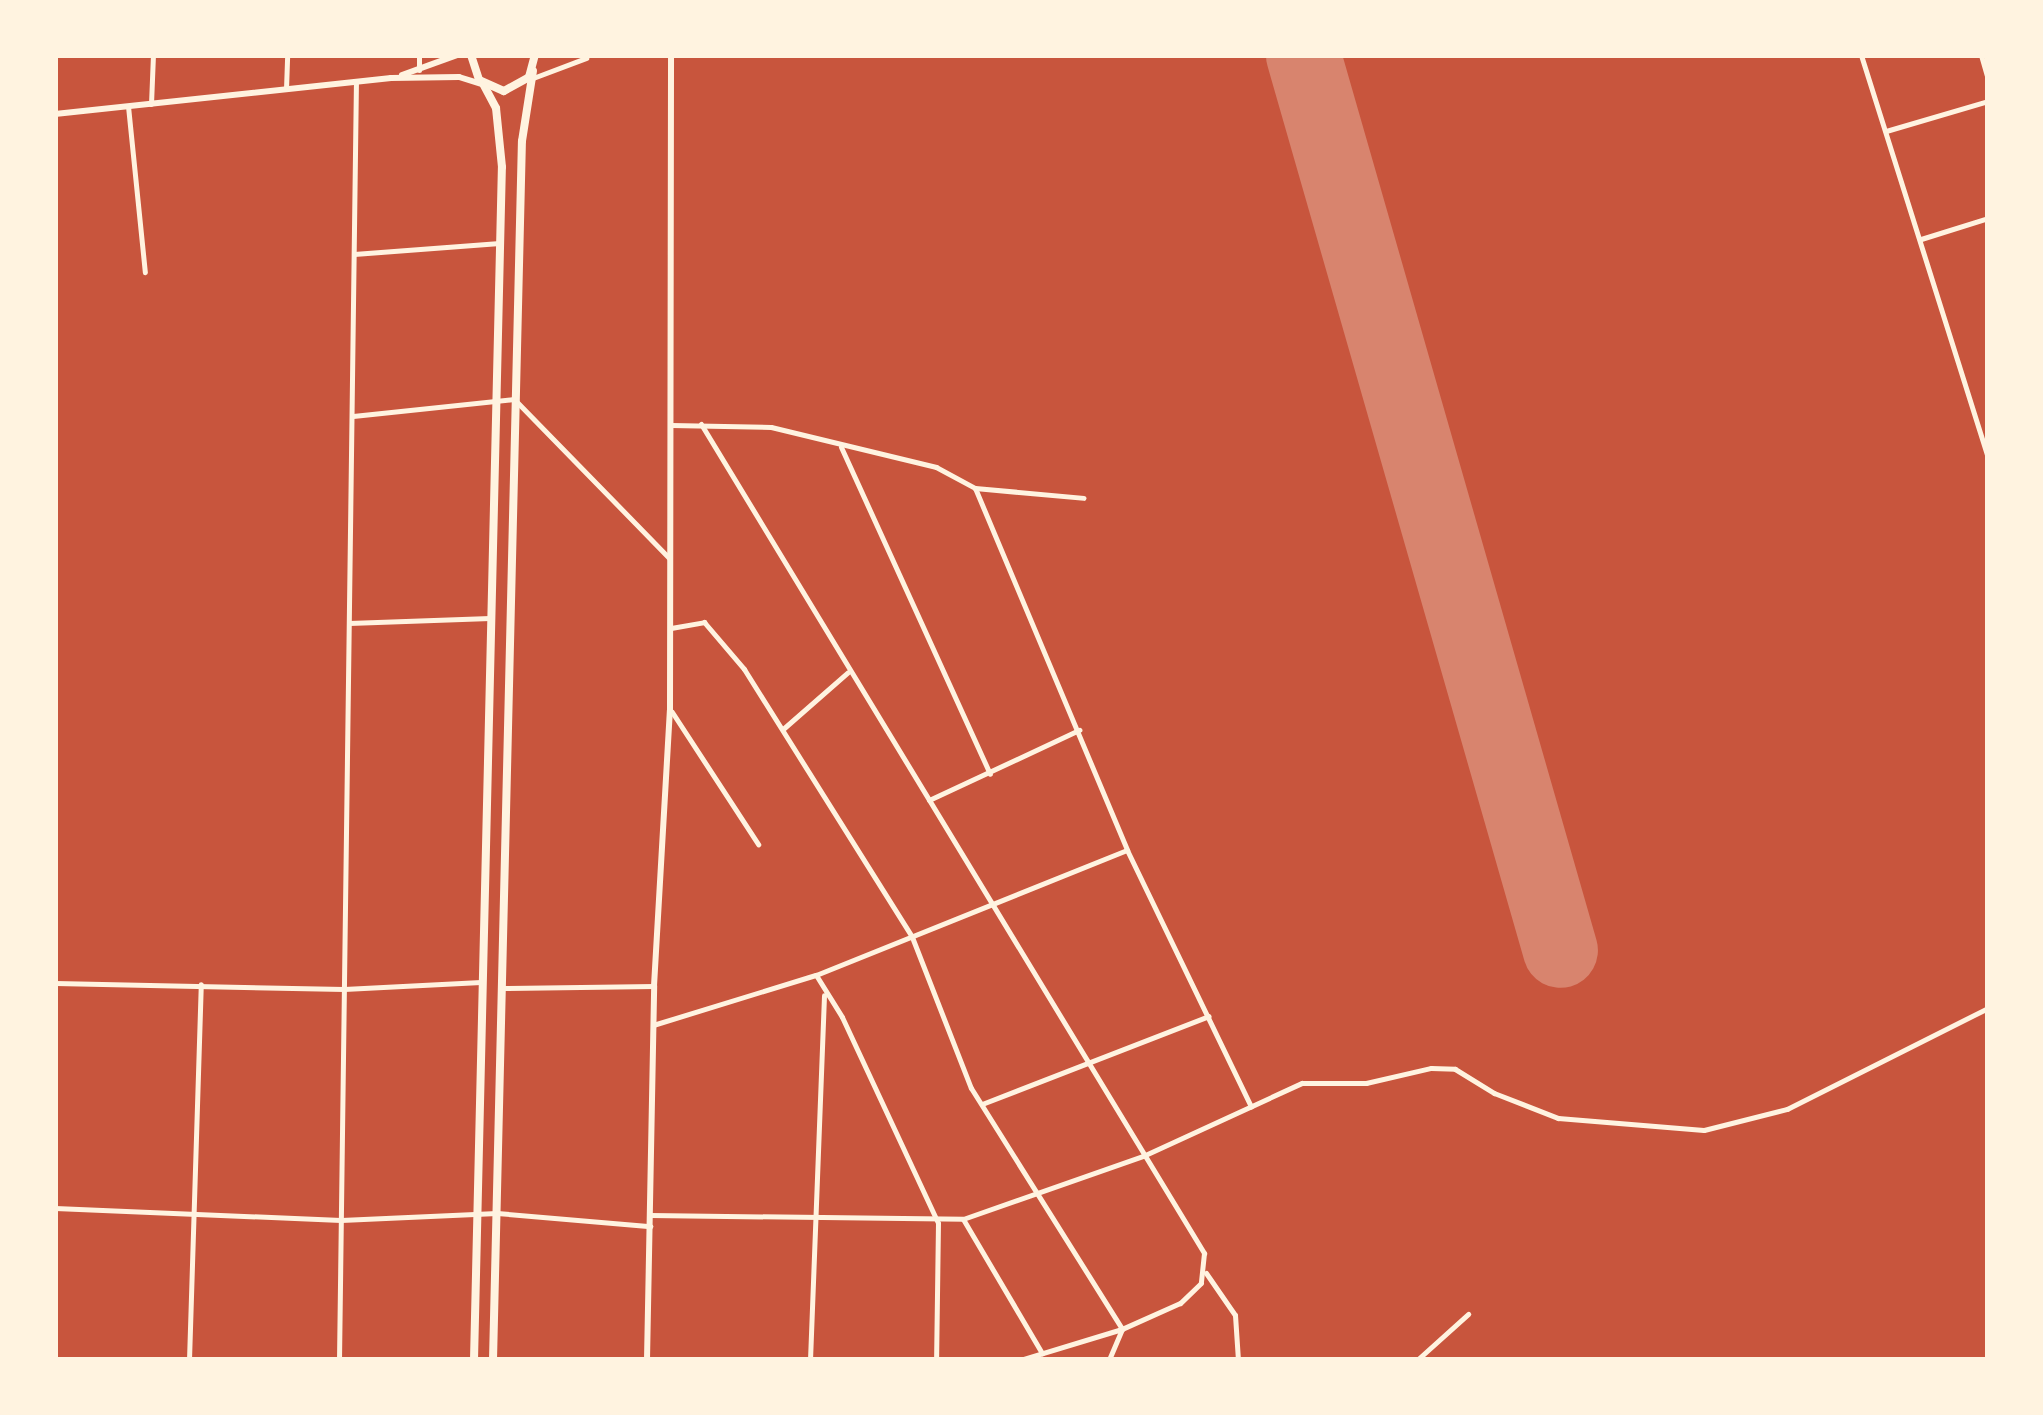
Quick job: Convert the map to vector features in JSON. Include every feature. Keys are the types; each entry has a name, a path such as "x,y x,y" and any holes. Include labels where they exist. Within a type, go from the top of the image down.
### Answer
{"main road":[{"path":"470,55 500,132 474,1360"},
{"path":"493,1360 522,141 535,55"},
{"path":"484,84 504,91 529,78"}],"street":[{"path":"151,104 153,55"},
{"path":"286,90 287,55"},
{"path":"419,55 419,70"},
{"path":"391,78 457,55"},
{"path":"570,55 636,55"},
{"path":"647,1360 654,986 670,710 671,55"},
{"path":"680,55 719,55"},
{"path":"1862,55 1988,459"},
{"path":"1981,55 1988,78"},
{"path":"529,78 586,58"},
{"path":"55,114 391,78 459,77 484,84"},
{"path":"339,1360 356,82"},
{"path":"1886,132 1988,101"},
{"path":"128,106 145,272"},
{"path":"1921,240 1988,218"},
{"path":"354,254 500,243"},
{"path":"352,416 514,400 671,560"},
{"path":"671,424 772,427 840,447 936,466 975,488 1084,498"},
{"path":"701,424 1204,1254 1206,1273 1234,1315 1238,1360"},
{"path":"840,447 990,774"},
{"path":"975,488 1127,850 1251,1108"},
{"path":"349,623 490,618"},
{"path":"670,628 699,621 709,626 783,729 912,937 982,1104 1122,1329"},
{"path":"783,729 848,672"},
{"path":"670,710 758,844"},
{"path":"928,800 1079,730"},
{"path":"654,1025 816,975 996,907 1127,850"},
{"path":"816,975 824,995 842,1017 938,1222 936,1360"},
{"path":"55,984 344,989 481,982"},
{"path":"190,1360 200,984"},
{"path":"501,988 654,986"},
{"path":"810,1360 824,995"},
{"path":"650,1215 938,1222 962,1219 1143,1156 1302,1083 1366,1084 1448,1067 1558,1118 1704,1130 1787,1109 1988,1008"},
{"path":"982,1104 1209,1016"},
{"path":"55,1208 341,1220 497,1213 650,1226"},
{"path":"962,1219 1042,1353"},
{"path":"1020,1360 1122,1329 1180,1303 1206,1273"},
{"path":"1417,1360 1468,1314"},
{"path":"1110,1360 1122,1329"}],"runway":[{"path":"1303,55 1560,950"}]}
